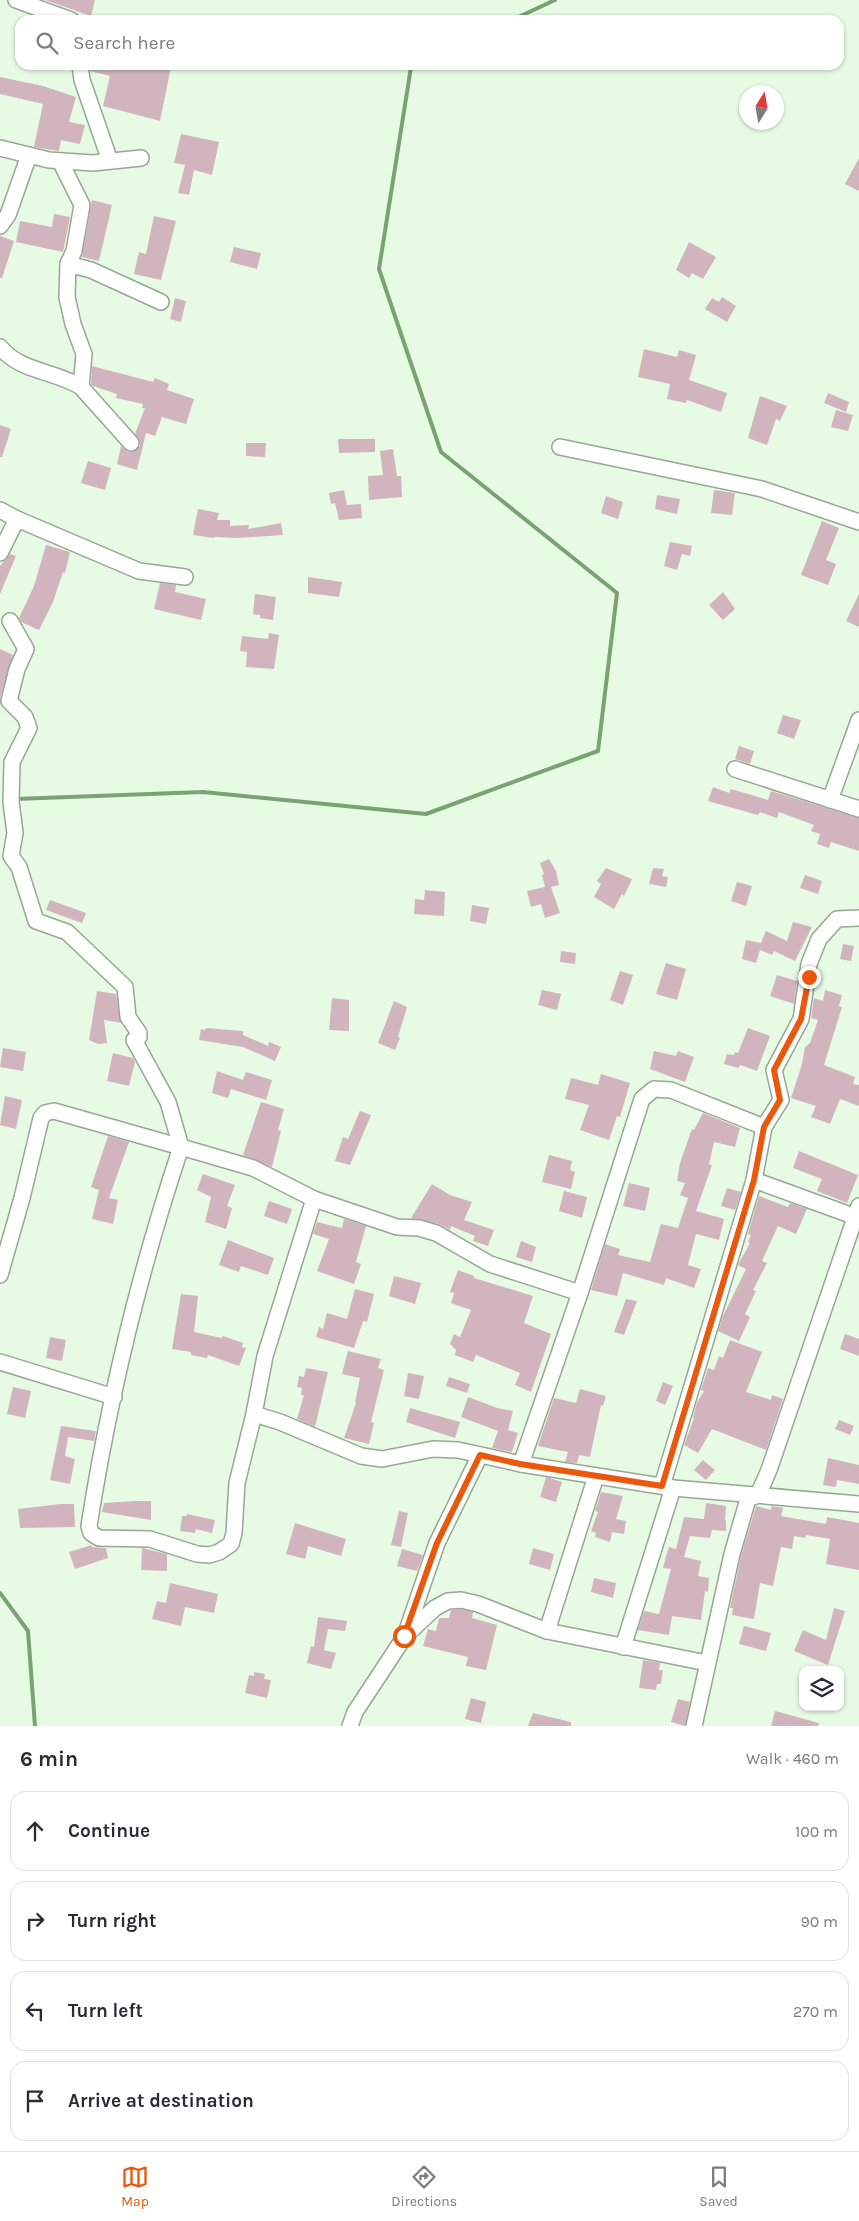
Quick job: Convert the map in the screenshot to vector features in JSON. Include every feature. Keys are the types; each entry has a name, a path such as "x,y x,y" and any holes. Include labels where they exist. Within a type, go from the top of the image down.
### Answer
{"street":[{"path":"16,0 57,15"},
{"path":"81,70 82,80 110,161"},
{"path":"0,148 60,161 93,163 141,158"},
{"path":"0,226 8,215 28,155"},
{"path":"60,161 82,205 74,251 68,264 67,297 73,324 84,354 81,387"},
{"path":"68,264 91,270 160,302"},
{"path":"0,347 8,357 27,367 71,380 81,387 131,443"},
{"path":"560,447 762,489 859,522"},
{"path":"0,510 16,519 140,571 185,577"},
{"path":"0,553 16,519"},
{"path":"10,621 26,650 17,669 9,701 25,717 29,728 12,762 11,799 14,832 11,856 19,867 36,920 68,932 125,987 128,1017 139,1033 139,1037 134,1040 168,1102 181,1147 158,1216 114,1397 92,1506 89,1526 91,1533 99,1538 150,1539 197,1554 209,1555 219,1552 230,1544 234,1533 237,1483 254,1414 265,1356 314,1199"},
{"path":"830,800 859,720"},
{"path":"735,768 859,809"},
{"path":"623,1646 754,1180 764,1127 780,1100 774,1070 801,1019 809,964 819,939 837,918 859,918"},
{"path":"520,1464 580,1292 642,1099 654,1089 671,1090 764,1127"},
{"path":"0,1275 22,1198 41,1118 45,1113 54,1111 253,1168 314,1199 397,1227 419,1228 436,1233 490,1264 580,1292"},
{"path":"694,1726 707,1663 748,1499 758,1495 769,1470 857,1212 754,1180"},
{"path":"0,1362 114,1397"},
{"path":"254,1414 280,1422 361,1456 382,1459 433,1449 458,1450 520,1464 668,1487 859,1504"},
{"path":"350,1726 355,1712 404,1636 437,1543 480,1455"},
{"path":"547,1631 596,1476"},
{"path":"404,1636 435,1608 448,1601 461,1600 478,1604 547,1631 707,1663"}],"building":[{"path":"45,0 95,0 91,15"},
{"path":"170,70 160,121 103,106 110,76 90,71"},
{"path":"0,77 43,86 76,97 69,122 85,125 80,144 61,140 59,151 34,147 43,104 0,94"},
{"path":"181,134 219,142 212,175 194,170 189,195 178,193 185,165 174,163"},
{"path":"859,158 859,191 845,184"},
{"path":"92,200 112,205 99,261 82,257"},
{"path":"54,214 70,217 63,252 16,242 20,221 52,227"},
{"path":"154,216 176,221 161,280 134,274 139,252 146,254"},
{"path":"0,236 14,241 2,278 0,278"},
{"path":"689,242 716,257 703,279 692,273 689,278 676,270"},
{"path":"234,247 261,253 257,269 230,262"},
{"path":"722,297 736,306 727,322 705,309 712,298 719,302"},
{"path":"175,298 186,301 181,322 170,319"},
{"path":"644,349 677,357 679,350 696,355 689,380 727,393 721,412 687,400 686,403 667,399 670,384 638,377"},
{"path":"92,366 153,382 155,378 169,384 167,390 194,399 186,424 162,417 155,436 146,433 137,470 117,464 121,446 128,452 132,452 140,446 140,441 135,434 145,408 142,408 143,404 116,398 117,394 93,386 91,384"},
{"path":"828,393 849,402 846,412 824,403"},
{"path":"760,396 787,406 780,421 776,419 767,445 748,438"},
{"path":"836,410 853,415 848,431 831,427"},
{"path":"0,425 11,429 2,457 0,457"},
{"path":"338,439 375,439 375,452 339,453"},
{"path":"246,443 266,443 265,457 246,456"},
{"path":"393,449 397,476 401,476 402,497 369,500 368,476 383,475 380,451"},
{"path":"88,461 111,468 105,490 81,483"},
{"path":"344,490 347,505 361,504 362,518 339,520 335,503 331,504 329,493"},
{"path":"714,490 735,493 732,515 711,513"},
{"path":"657,495 680,499 677,514 655,509"},
{"path":"606,496 623,502 618,519 601,513"},
{"path":"198,509 219,513 217,520 230,520 230,526 249,525 248,529 281,523 283,535 214,538 193,535"},
{"path":"822,521 839,528 826,560 836,564 828,585 801,575"},
{"path":"670,542 692,546 690,556 682,554 677,570 664,566"},
{"path":"46,545 70,552 65,573 63,572 53,602 39,630 21,622 19,618 34,586"},
{"path":"10,554 16,556 0,594 0,566"},
{"path":"308,577 342,582 339,597 308,593"},
{"path":"160,583 176,585 175,592 206,599 201,620 154,609"},
{"path":"723,592 735,609 723,620 709,605"},
{"path":"255,594 276,597 273,620 260,618 260,615 253,614"},
{"path":"859,594 859,627 846,621"},
{"path":"269,633 279,635 274,669 246,667 247,652 240,651 242,636 268,639"},
{"path":"0,649 13,655 0,698"},
{"path":"783,715 801,720 794,739 777,733"},
{"path":"739,746 754,751 750,764 735,759"},
{"path":"713,787 729,793 731,789 768,800 771,791 859,818 859,851 831,842 829,848 817,844 820,834 811,831 814,825 779,812 777,818 760,812 758,815 708,801"},
{"path":"549,859 556,871 559,885 551,887 560,913 545,918 541,904 531,907 527,891 545,887 542,875 544,874 540,863"},
{"path":"606,868 632,879 624,896 622,894 614,909 594,897 601,884 597,881"},
{"path":"653,868 664,869 662,876 668,877 666,887 649,884"},
{"path":"805,875 822,881 818,894 800,888"},
{"path":"737,882 752,886 746,906 731,901"},
{"path":"425,890 445,892 444,916 414,914 415,899 424,900"},
{"path":"50,900 86,913 82,923 46,910"},
{"path":"472,905 489,908 486,924 470,921"},
{"path":"793,922 812,927 795,961 774,951 772,955 760,950 756,963 742,959 746,940 761,943 766,931 787,941"},
{"path":"843,944 854,946 851,961 840,959"},
{"path":"561,951 576,953 575,964 560,962"},
{"path":"666,963 686,969 677,1000 656,994"},
{"path":"620,971 633,975 623,1005 610,1000"},
{"path":"777,975 797,981 794,1004 770,996"},
{"path":"542,990 561,994 557,1010 538,1005"},
{"path":"825,990 842,995 839,1006 842,1007 824,1065 855,1077 853,1084 859,1085 859,1106 840,1099 830,1124 811,1117 816,1106 791,1098 802,1064 805,1047 810,1043 818,1020 811,1018 814,998 823,1001"},
{"path":"97,991 116,994 121,1023 104,1020 107,1043 98,1044 89,1040"},
{"path":"332,998 349,1000 349,1031 329,1030"},
{"path":"394,1001 407,1007 398,1037 400,1038 395,1050 378,1043"},
{"path":"206,1028 243,1031 243,1035 268,1046 269,1042 281,1047 275,1061 243,1047 199,1040 201,1029 205,1030"},
{"path":"748,1028 770,1036 757,1071 740,1065 739,1068 724,1064 727,1054 734,1055 735,1052 738,1053"},
{"path":"3,1048 26,1052 23,1071 0,1067"},
{"path":"654,1051 676,1056 678,1051 694,1057 685,1082 650,1069"},
{"path":"113,1053 133,1058 135,1062 129,1086 107,1081"},
{"path":"217,1071 243,1080 246,1072 272,1080 266,1100 231,1089 228,1098 212,1093"},
{"path":"601,1074 630,1083 620,1117 617,1116 609,1140 580,1130 589,1105 565,1099 571,1078 598,1085"},
{"path":"5,1096 22,1100 16,1129 0,1125"},
{"path":"261,1102 284,1109 278,1130 281,1131 272,1167 243,1155"},
{"path":"360,1111 371,1115 350,1165 335,1161 343,1137 348,1139"},
{"path":"703,1113 740,1128 735,1147 714,1142 709,1164 712,1165 696,1211 724,1219 719,1240 696,1234 688,1265 701,1269 694,1288 666,1278 664,1285 623,1273 617,1296 591,1290 605,1244 620,1249 618,1255 650,1262 661,1224 678,1228 688,1198 680,1195 685,1183 677,1181 680,1163 692,1129 694,1130"},
{"path":"108,1136 129,1142 109,1198 118,1200 113,1224 92,1219 99,1190 91,1187"},
{"path":"799,1151 858,1175 847,1203 817,1191 822,1179 793,1168"},
{"path":"549,1155 572,1161 570,1170 575,1172 571,1189 542,1182"},
{"path":"203,1174 235,1185 227,1206 232,1208 226,1229 205,1222 211,1197 197,1190"},
{"path":"629,1183 650,1188 645,1211 623,1206"},
{"path":"432,1184 450,1195 472,1202 464,1220 494,1230 488,1246 473,1241 475,1236 451,1226 450,1230 439,1224 411,1218"},
{"path":"727,1188 741,1192 735,1210 721,1206"},
{"path":"564,1191 587,1197 582,1218 559,1211"},
{"path":"759,1196 788,1207 790,1203 807,1209 796,1234 778,1226 762,1261 767,1263 753,1290 756,1291 745,1314 750,1317 739,1341 718,1331 723,1316 746,1269 738,1265 750,1243 748,1242 751,1235 748,1234"},
{"path":"269,1201 292,1209 287,1224 264,1216"},
{"path":"344,1219 366,1226 356,1262 361,1264 354,1284 317,1271 329,1239 313,1234 317,1222 342,1228"},
{"path":"228,1240 274,1258 268,1275 241,1266 239,1272 219,1265"},
{"path":"521,1241 536,1247 532,1262 516,1257"},
{"path":"458,1270 474,1276 474,1278 533,1296 524,1323 551,1334 531,1392 515,1385 520,1373 476,1355 473,1362 455,1355 456,1350 450,1344 454,1334 460,1337 471,1310 451,1303 454,1293 450,1292"},
{"path":"394,1276 421,1283 415,1304 389,1296"},
{"path":"355,1289 374,1294 367,1322 363,1321 354,1348 316,1337 319,1327 323,1329 327,1313 347,1319"},
{"path":"181,1294 198,1296 194,1332 222,1338 223,1336 243,1343 242,1347 246,1348 239,1366 208,1355 207,1358 191,1355 191,1352 172,1349"},
{"path":"626,1299 637,1301 624,1335 614,1332"},
{"path":"845,1334 859,1339 859,1356 840,1349"},
{"path":"50,1337 66,1340 62,1361 46,1358"},
{"path":"730,1340 762,1352 746,1392 771,1400 772,1395 783,1399 766,1450 712,1429 698,1453 684,1445 694,1418 697,1402 704,1391 701,1390 708,1368 714,1370 719,1356 723,1358"},
{"path":"348,1351 381,1359 378,1368 384,1370 371,1422 374,1423 369,1444 344,1438 356,1403 360,1378 342,1374"},
{"path":"306,1368 328,1372 315,1427 297,1419 304,1395 301,1395 302,1388 297,1387 299,1376 304,1377"},
{"path":"408,1373 424,1376 419,1399 404,1396"},
{"path":"449,1377 470,1384 467,1393 446,1386"},
{"path":"663,1382 673,1386 665,1405 656,1401"},
{"path":"13,1387 31,1391 25,1418 7,1414"},
{"path":"580,1389 606,1396 603,1406 601,1405 590,1457 579,1455 577,1463 565,1462 568,1452 538,1446 554,1398 576,1403"},
{"path":"468,1397 497,1408 513,1411 508,1430 518,1433 512,1452 492,1448 498,1431 461,1417"},
{"path":"410,1408 460,1422 455,1438 406,1422"},
{"path":"839,1420 854,1426 850,1435 835,1429"},
{"path":"61,1426 96,1431 94,1441 68,1437 65,1456 75,1459 70,1484 50,1480"},
{"path":"828,1458 859,1465 859,1484 837,1480 836,1487 823,1485"},
{"path":"703,1460 715,1470 706,1480 694,1470"},
{"path":"546,1477 562,1482 556,1502 540,1497"},
{"path":"601,1492 623,1496 616,1519 626,1521 624,1534 612,1532 610,1542 595,1537 596,1533 591,1531 598,1512 595,1511"},
{"path":"151,1501 151,1520 102,1512 104,1503"},
{"path":"706,1503 726,1506 726,1531 712,1530 710,1538 690,1536 684,1557 701,1561 698,1576 709,1578 708,1592 705,1591 701,1620 672,1616 669,1635 638,1630 644,1611 659,1614 671,1569 663,1568 666,1556 669,1547 676,1549 684,1517 704,1519"},
{"path":"74,1504 75,1527 20,1528 18,1509"},
{"path":"756,1506 771,1510 772,1506 783,1508 781,1516 826,1524 827,1517 859,1523 859,1570 826,1564 830,1539 806,1535 805,1538 794,1536 792,1549 781,1547 773,1586 760,1583 754,1619 732,1615 733,1608 730,1608 741,1556"},
{"path":"399,1511 408,1513 401,1547 391,1545"},
{"path":"187,1514 215,1520 212,1533 196,1529 195,1533 180,1531 182,1516 187,1516"},
{"path":"295,1523 346,1539 341,1556 308,1546 305,1559 286,1554"},
{"path":"92,1545 92,1547 106,1548 108,1558 75,1569 69,1552"},
{"path":"142,1548 167,1554 167,1571 141,1570"},
{"path":"533,1548 554,1554 550,1570 529,1564"},
{"path":"402,1549 423,1555 417,1571 397,1566"},
{"path":"594,1578 616,1583 613,1598 591,1592"},
{"path":"170,1583 218,1594 214,1613 185,1607 181,1626 152,1619 157,1601 166,1603"},
{"path":"834,1608 845,1611 828,1665 794,1651 803,1630 826,1640"},
{"path":"460,1609 473,1612 472,1618 497,1625 486,1670 466,1666 468,1657 423,1646 428,1629 436,1631 439,1618 449,1618 451,1610"},
{"path":"318,1617 347,1621 345,1631 328,1629 324,1650 336,1653 331,1669 307,1663 311,1646 314,1647"},
{"path":"744,1626 771,1633 766,1651 739,1644"},
{"path":"643,1660 660,1663 659,1670 663,1670 661,1684 657,1684 656,1690 639,1688"},
{"path":"254,1672 265,1674 264,1679 271,1680 267,1698 245,1693 249,1675 254,1676"},
{"path":"471,1698 486,1702 481,1723 465,1719"},
{"path":"678,1699 690,1702 685,1726 671,1722"},
{"path":"775,1711 819,1723 818,1726 771,1726"},
{"path":"533,1713 571,1722 571,1726 528,1726"}],"waterway":[{"path":"523,15 555,0"},
{"path":"15,799 203,792 426,814 598,751 617,593 441,452 379,269 411,70"},
{"path":"0,1593 28,1631 35,1726"}],"route":[{"path":"404,1636 437,1543 480,1455 520,1464 662,1486 754,1180 764,1127 780,1100 774,1070 801,1019 809,977"}]}
